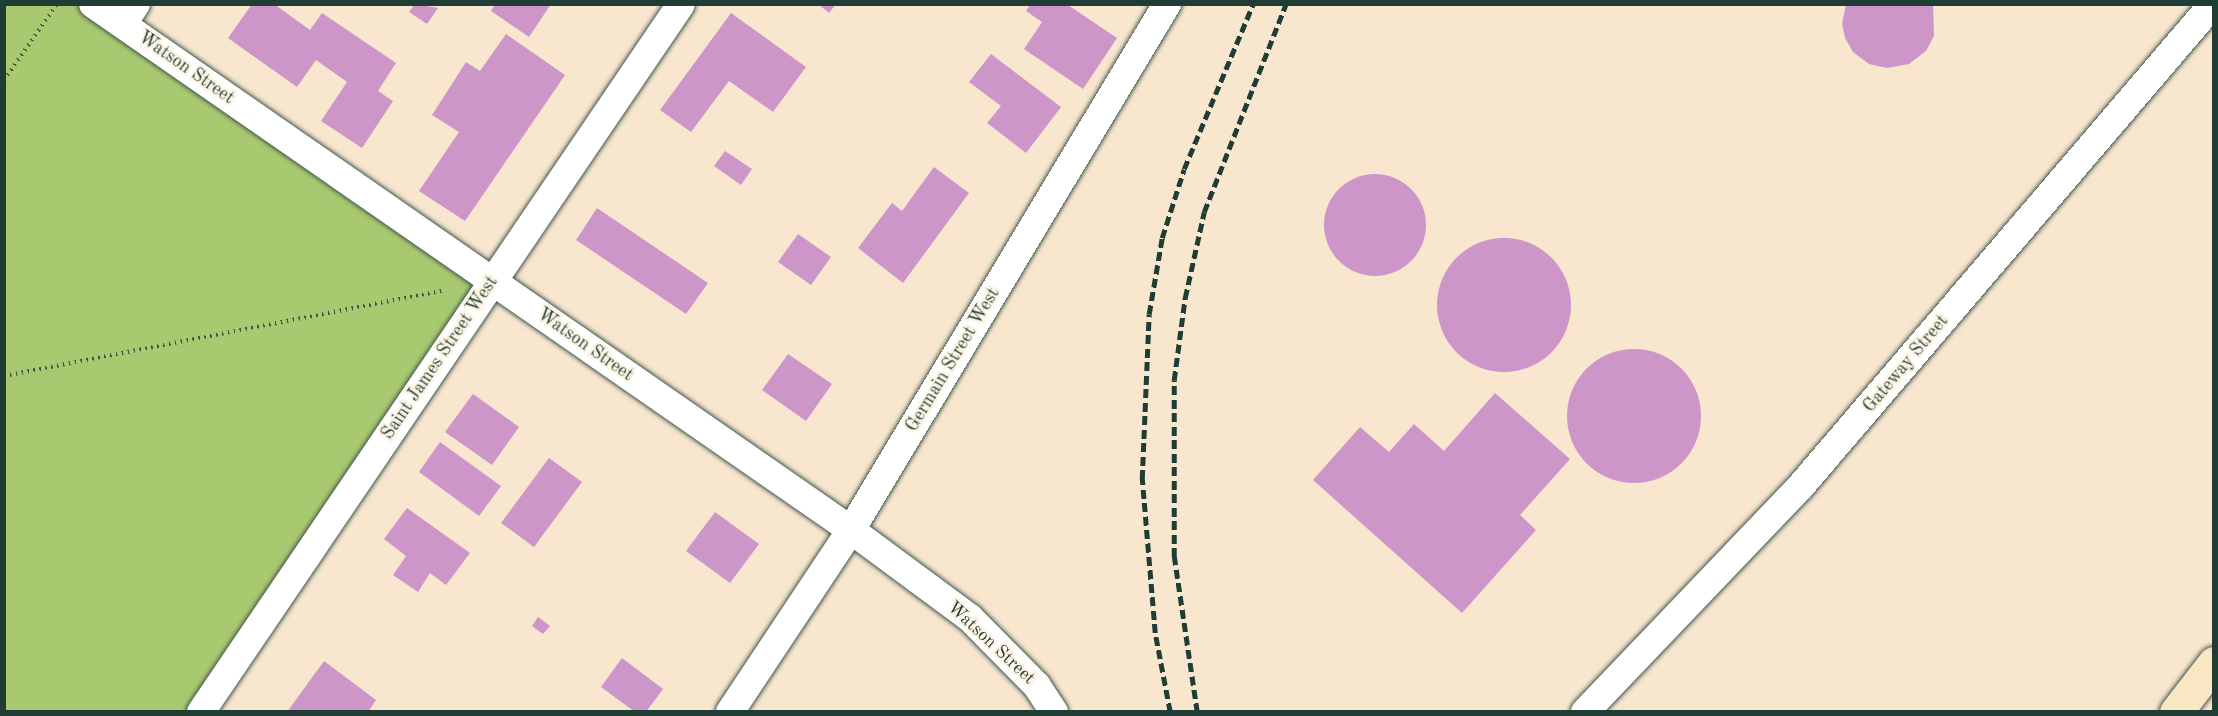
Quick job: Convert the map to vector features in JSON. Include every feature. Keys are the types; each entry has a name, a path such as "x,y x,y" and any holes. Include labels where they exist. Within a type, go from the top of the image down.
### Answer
{"street":[{"name":"Watson Street","path":"93,4 130,14 493,280 851,530 970,618 1037,686 1054,711"},
{"name":"Saint James Street West","path":"201,711 681,4"},
{"name":"Germain Street West","path":"730,711 851,530 1167,4"},
{"name":"Gateway Street","path":"1585,711 1801,486 2212,4"},
{"path":"2176,711 2214,663"}],"path":[{"path":"4,80 57,4"},
{"path":"4,376 493,280"}],"green space":[{"path":"4,5 93,5 493,280 201,711 5,711"}],"building":[{"path":"252,4 274,4 310,30 322,13 396,63 378,91 393,101 362,148 321,121 347,82 316,60 297,87 228,38"},
{"path":"415,4 438,8 427,24 409,12"},
{"path":"495,4 551,4 529,37 491,11"},
{"path":"818,4 836,4 829,13"},
{"path":"1846,4 1933,4 1934,36 1926,51 1909,64 1887,68 1869,64 1853,52 1845,38 1842,24"},
{"path":"1030,5 1068,5 1117,38 1083,89 1024,49 1042,22 1026,11"},
{"path":"731,13 806,67 773,112 729,81 691,132 660,110"},
{"path":"506,34 565,75 465,221 419,191 459,132 432,115 466,62 480,71"},
{"path":"991,54 1061,107 1026,153 987,123 1001,106 969,82"},
{"path":"725,151 752,169 741,185 714,166"},
{"path":"934,167 969,193 903,283 858,248 892,203 902,211"},
{"path":"1375,174 1394,178 1411,189 1422,206 1426,225 1422,244 1411,261 1394,272 1375,276 1356,272 1339,261 1328,244 1324,225 1328,206 1339,189 1356,178"},
{"path":"597,208 708,283 686,314 576,240"},
{"path":"798,234 831,257 811,285 778,262"},
{"path":"1504,238 1530,243 1551,258 1566,279 1571,305 1566,331 1551,352 1530,367 1504,372 1478,367 1457,352 1442,331 1437,305 1442,279 1457,258 1478,243"},
{"path":"1634,349 1660,354 1682,368 1696,390 1701,416 1696,442 1682,464 1660,478 1634,483 1608,478 1586,464 1572,442 1567,416 1572,390 1586,368 1608,354"},
{"path":"788,354 832,384 806,421 762,390"},
{"path":"1495,393 1570,459 1520,515 1536,530 1462,613 1313,480 1360,427 1389,452 1414,424 1444,451"},
{"path":"473,394 519,427 492,465 445,432"},
{"path":"440,442 501,486 479,516 419,472"},
{"path":"549,458 582,482 534,547 501,523"},
{"path":"407,508 470,553 446,585 430,573 418,592 393,575 406,556 384,539"},
{"path":"715,512 759,544 730,583 686,551"},
{"path":"538,617 550,626 543,634 532,626"},
{"path":"622,658 663,689 646,712 635,712 601,687"},
{"path":"324,661 376,700 368,712 287,712"}],"railway":[{"path":"1170,712 1155,633 1142,479 1149,314 1162,238 1184,169 1253,4"},
{"path":"1197,712 1174,557 1174,380 1185,298 1204,212 1286,4"}]}
